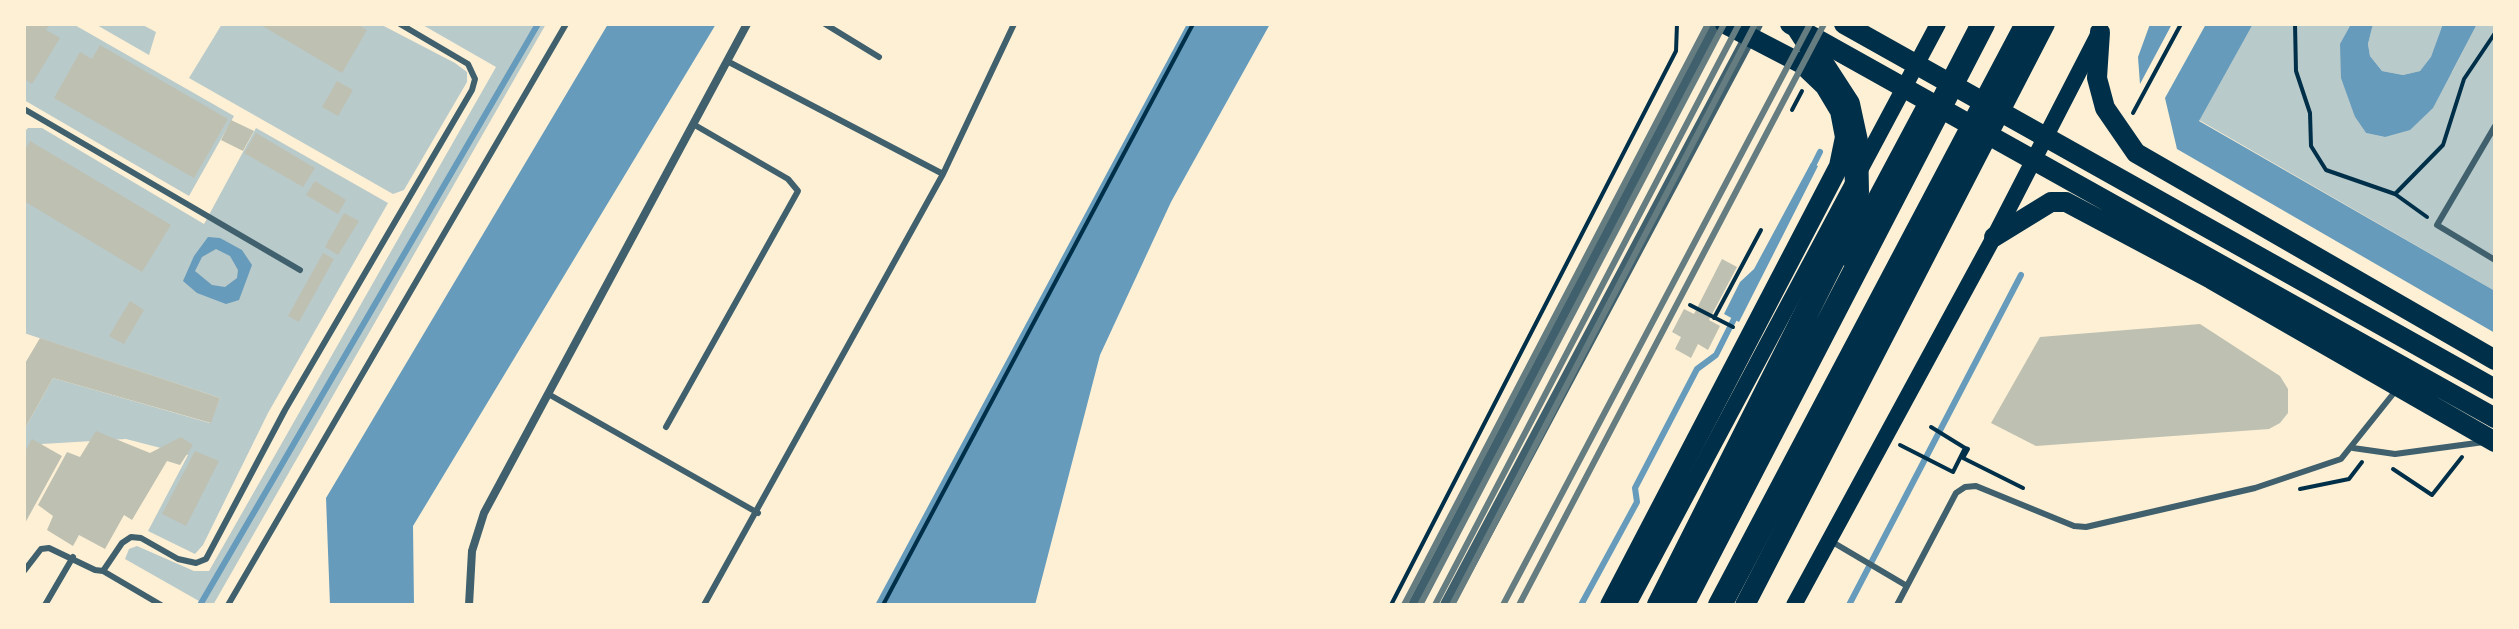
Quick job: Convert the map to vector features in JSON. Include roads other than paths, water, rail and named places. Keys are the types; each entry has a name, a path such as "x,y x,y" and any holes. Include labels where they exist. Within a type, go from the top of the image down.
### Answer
{"highway":[{"path":"1682,605 1983,24"},
{"path":"1720,605 2027,24"},
{"path":"1660,605 1840,247 1857,192 1856,141 1848,104 1795,27"}],"main road":[{"path":"1610,605 1839,166 1845,137 1840,111 1825,86 1802,64 1752,30 1725,24"},
{"path":"1844,24 2495,389"},
{"path":"1628,605 1938,24"},
{"path":"1660,605 1971,24"},
{"path":"1745,605 2045,24"},
{"path":"1795,27 2495,418"},
{"path":"2102,28 2097,78 2105,108 2136,153 2495,360"},
{"path":"1794,605 1994,237 2102,28"},
{"path":"2118,228 2103,208 2096,184 2105,162 2115,156 2136,153"},
{"path":"1994,237 2051,202 2066,202 2118,228 2494,441"}],"street":[{"path":"469,605 472,551 484,513 747,24"},
{"path":"1415,605 1718,24"},
{"path":"1447,605 1752,30"}],"lane":[{"path":"103,571 122,543 131,537 141,538 178,559 196,563 206,559 285,410 472,90 475,79 468,64 400,24"},
{"path":"228,605 566,24"},
{"path":"825,24 879,57"},
{"path":"704,605 758,513 943,174 1014,24"},
{"path":"727,61 943,174"},
{"path":"24,109 300,270"},
{"path":"666,427 798,191 788,179 693,124"},
{"path":"2495,126 2437,225 2495,260"},
{"path":"1897,605 1956,493 1965,487 1976,486 2074,526 2086,527 2255,488 2341,459 2353,448 2399,387"},
{"path":"550,395 758,513"},
{"path":"2353,448 2395,454 2494,441"},
{"path":"1829,540 1907,586"},
{"path":"24,571 41,549 49,548 103,571 161,605"},
{"path":"45,605 73,557"}],"water":[{"path":"608,24 716,24 413,526 414,605 330,605 326,498"},
{"path":"1187,24 1270,24 1171,202 1100,355 1035,605 875,605"},
{"path":"2150,24 2172,24 2140,84 2138,57"},
{"path":"2206,24 2253,24 2199,121 2495,291 2495,333 2177,149 2165,98"},
{"path":"2351,24 2373,24 2368,44 2370,56 2382,71 2403,75 2420,71 2431,57 2443,24 2477,24 2433,108 2410,130 2385,137 2366,133 2355,117 2341,78 2340,44"},
{"path":"1811,163 1818,166 1739,322 1724,314 1740,282 1754,269"},
{"path":"208,237 220,238 242,250 252,265 239,300 226,304 197,293 183,281 194,256","holes":["216,249 230,256 238,270 237,278 225,287 212,285 195,271 202,257"]}],"waterway":[{"path":"200,605 538,24"},
{"path":"1811,170 1820,152"},
{"path":"1849,605 2021,275"},
{"path":"1581,605 1637,502 1635,488 1697,369 1716,355 1736,315"}],"railway":[{"path":"1404,605 1708,24"},
{"path":"1420,605 1724,24"},
{"path":"1435,605 1739,24"},
{"path":"1452,605 1755,24"},
{"path":"1503,605 1810,24"},
{"path":"1519,605 1824,24"}]}
